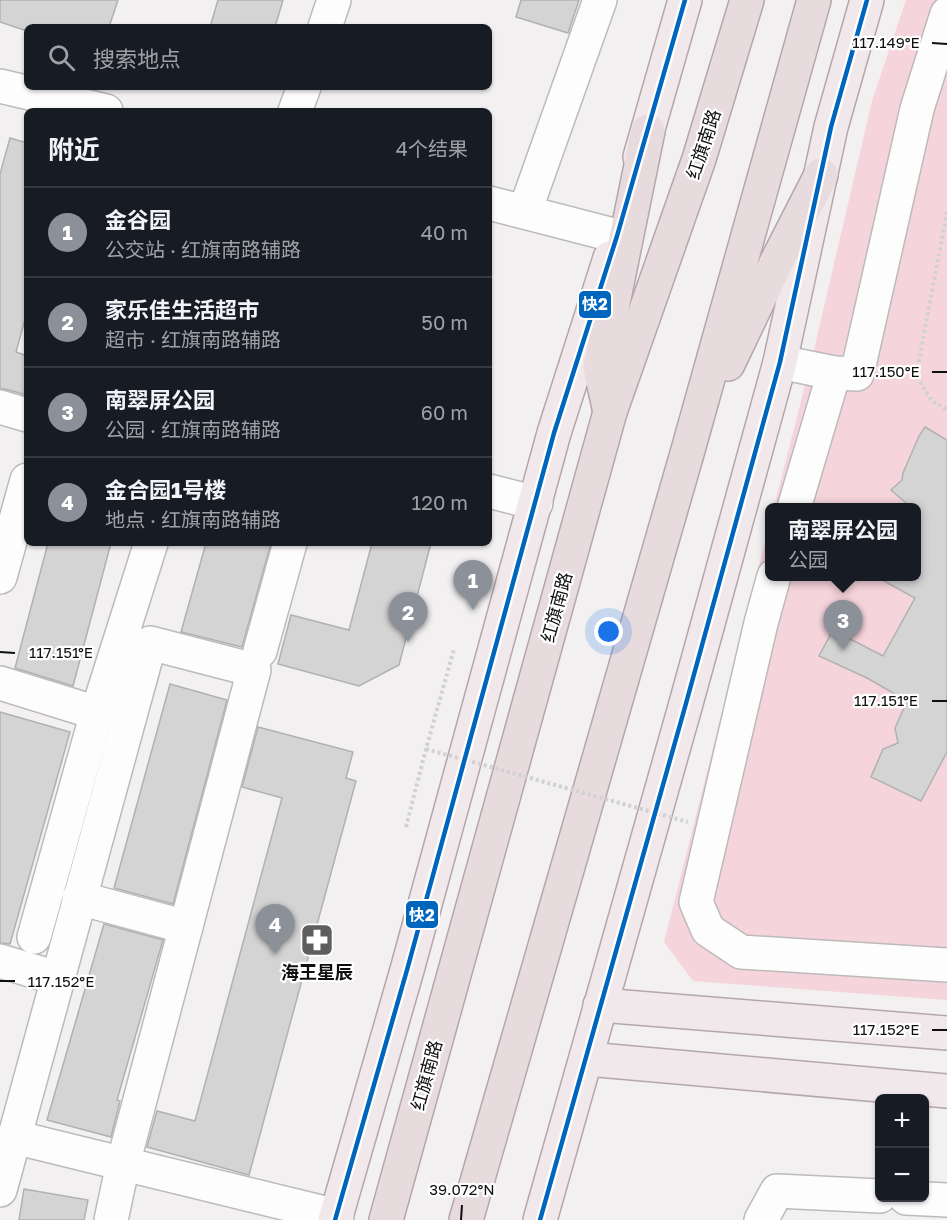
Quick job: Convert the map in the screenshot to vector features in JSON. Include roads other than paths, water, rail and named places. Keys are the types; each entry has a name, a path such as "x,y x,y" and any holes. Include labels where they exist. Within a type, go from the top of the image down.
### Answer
{"highway":[{"name":"红旗南路","path":"386,1220 610,412 699,159 747,0"},
{"path":"466,1220 688,450 814,0"},
{"path":"610,412 600,367 648,132"},
{"path":"688,450 776,263 821,175"}],"main road":[{"path":"336,1218 417,936 554,434 617,236 685,0"},
{"path":"540,1220 780,362 831,127 867,0"},
{"path":"600,1005 947,1033"},
{"path":"586,1059 947,1091"}],"street":[{"path":"326,24 334,0"},
{"path":"525,211 600,0"},
{"path":"780,362 834,373 857,374 917,109 947,14"},
{"path":"0,86 93,108"},
{"path":"296,108 303,90"},
{"path":"492,204 617,236"},
{"path":"795,503 834,373"},
{"path":"0,408 24,414"},
{"path":"0,578 24,491"},
{"path":"492,492 536,503"},
{"path":"34,937 97,713 150,546"},
{"path":"260,651 289,546"},
{"path":"772,581 760,622 696,902 708,930 741,952 947,965"},
{"path":"0,1190 14,1137 13,1091 57,978 150,643 254,670 123,1164 111,1220"},
{"path":"0,683 97,713"},
{"path":"79,898 186,927"},
{"path":"0,962 57,978"},
{"path":"14,1137 336,1218"},
{"path":"761,1220 777,1191 875,1196"},
{"path":"929,1199 947,1200"}],"place":[{"name":"金谷园","path":"473,610"},
{"name":"家乐佳生活超市","path":"408,642"},
{"name":"南翠屏公园","path":"843,650"},
{"name":"海王星辰","path":"317,940"},
{"name":"金合园1号楼","path":"275,954"}]}
